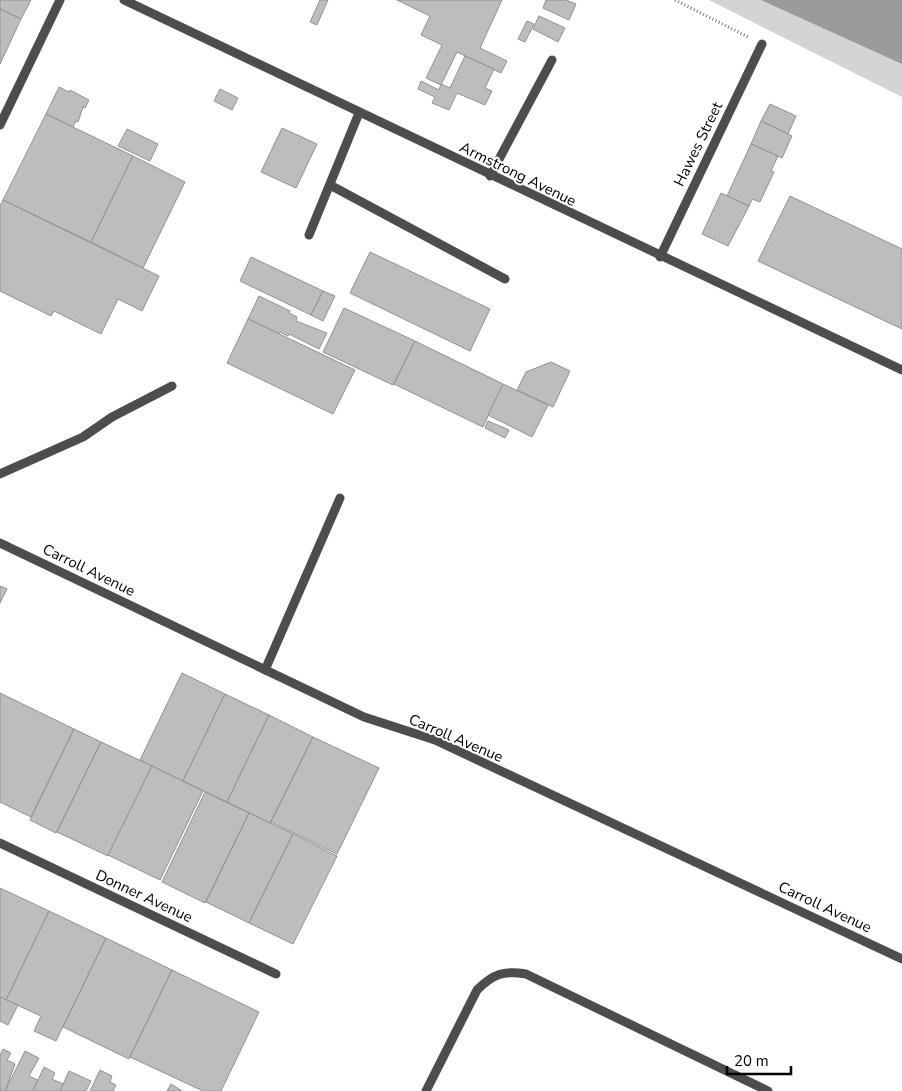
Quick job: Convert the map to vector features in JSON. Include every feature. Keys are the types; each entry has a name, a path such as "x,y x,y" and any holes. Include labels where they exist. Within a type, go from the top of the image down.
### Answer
{"street":[{"path":"0,126 60,0"},
{"name":"Armstrong Avenue","path":"124,0 660,257 902,370"},
{"name":"Hawes Street","path":"660,257 762,44"},
{"path":"490,176 552,60"},
{"path":"309,235 359,113"},
{"path":"330,184 505,279"},
{"path":"0,474 83,437 112,417 172,386"},
{"path":"265,670 340,498"},
{"name":"Carroll Avenue","path":"0,543 364,717 435,740 902,959"},
{"name":"Donner Avenue","path":"0,843 276,974"},
{"path":"426,1091 477,990 489,978 501,972 513,972 526,974 768,1091"}],"path":[{"path":"675,0 762,44"}],"shaded area":[{"path":"709,0 779,0 902,60 902,97"},
{"path":"761,0 902,0 902,64"}],"building":[{"path":"0,0 31,0 21,19 0,9"},
{"path":"320,0 328,0 317,25 310,22"},
{"path":"397,0 502,0 480,48 507,61 501,73 457,52 441,85 426,78 442,45 421,35 430,16"},
{"path":"546,0 566,0 576,4 569,20 543,8"},
{"path":"0,9 21,19 0,64"},
{"path":"539,16 565,28 558,42 533,29"},
{"path":"527,21 534,24 525,42 518,39"},
{"path":"465,56 494,69 485,88 492,91 485,105 457,93 449,110 432,103 435,97 418,89 421,81 439,90 441,84 450,88"},
{"path":"59,87 69,92 70,90 89,100 85,108 83,107 78,122 76,121 73,127 46,114"},
{"path":"220,89 238,98 232,110 214,101"},
{"path":"770,104 796,116 788,134 761,121"},
{"path":"46,114 133,156 91,242 3,200"},
{"path":"761,121 792,136 782,158 751,144"},
{"path":"282,128 317,144 296,188 261,172"},
{"path":"127,129 158,144 150,161 118,146"},
{"path":"751,144 778,156 771,171 774,172 760,202 752,199 749,206 727,196"},
{"path":"133,156 185,182 143,268 91,242"},
{"path":"721,193 749,206 728,246 702,234"},
{"path":"790,196 902,249 902,329 758,261"},
{"path":"3,200 159,276 142,311 118,299 101,334 54,311 51,316 0,291 0,206"},
{"path":"370,252 490,309 470,351 350,293"},
{"path":"251,257 323,291 311,315 240,281"},
{"path":"323,291 335,296 323,321 311,315"},
{"path":"259,296 290,311 289,313 297,317 296,321 327,333 319,349 289,334 288,336 280,332 279,334 248,319"},
{"path":"344,308 415,341 393,385 323,352"},
{"path":"248,319 355,370 333,414 227,363"},
{"path":"415,341 503,384 483,427 394,384"},
{"path":"551,362 570,371 553,407 517,390 526,372"},
{"path":"503,384 548,405 532,437 488,415"},
{"path":"488,421 509,430 505,438 485,428"},
{"path":"0,586 7,589 0,603"},
{"path":"182,673 225,694 183,781 140,760"},
{"path":"0,693 74,729 31,817 0,802"},
{"path":"225,694 269,715 227,802 183,781"},
{"path":"269,715 313,737 270,823 227,802"},
{"path":"74,729 101,742 56,833 30,820"},
{"path":"313,737 379,768 337,854 271,822"},
{"path":"101,742 152,766 108,856 57,832"},
{"path":"152,766 203,791 160,880 108,855"},
{"path":"205,792 249,813 205,903 162,882"},
{"path":"249,813 293,834 249,923 206,902"},
{"path":"293,834 337,856 293,944 249,923"},
{"path":"0,888 49,911 6,1000 0,997"},
{"path":"49,911 106,938 56,1041 34,1031 41,1016 6,1000"},
{"path":"106,938 172,970 129,1059 63,1027"},
{"path":"172,970 259,1012 221,1091 203,1091 130,1057"},
{"path":"0,997 18,1005 8,1025 0,1021"},
{"path":"3,1049 11,1053 7,1060 15,1064 5,1091 0,1091 0,1055"},
{"path":"25,1051 39,1058 29,1076 38,1080 33,1091 5,1091"},
{"path":"44,1067 55,1073 52,1079 63,1084 60,1091 33,1091"},
{"path":"100,1070 112,1076 110,1082 116,1085 113,1091 90,1091"},
{"path":"69,1071 91,1081 86,1091 60,1091"},
{"path":"171,1084 182,1091 167,1091"}]}
